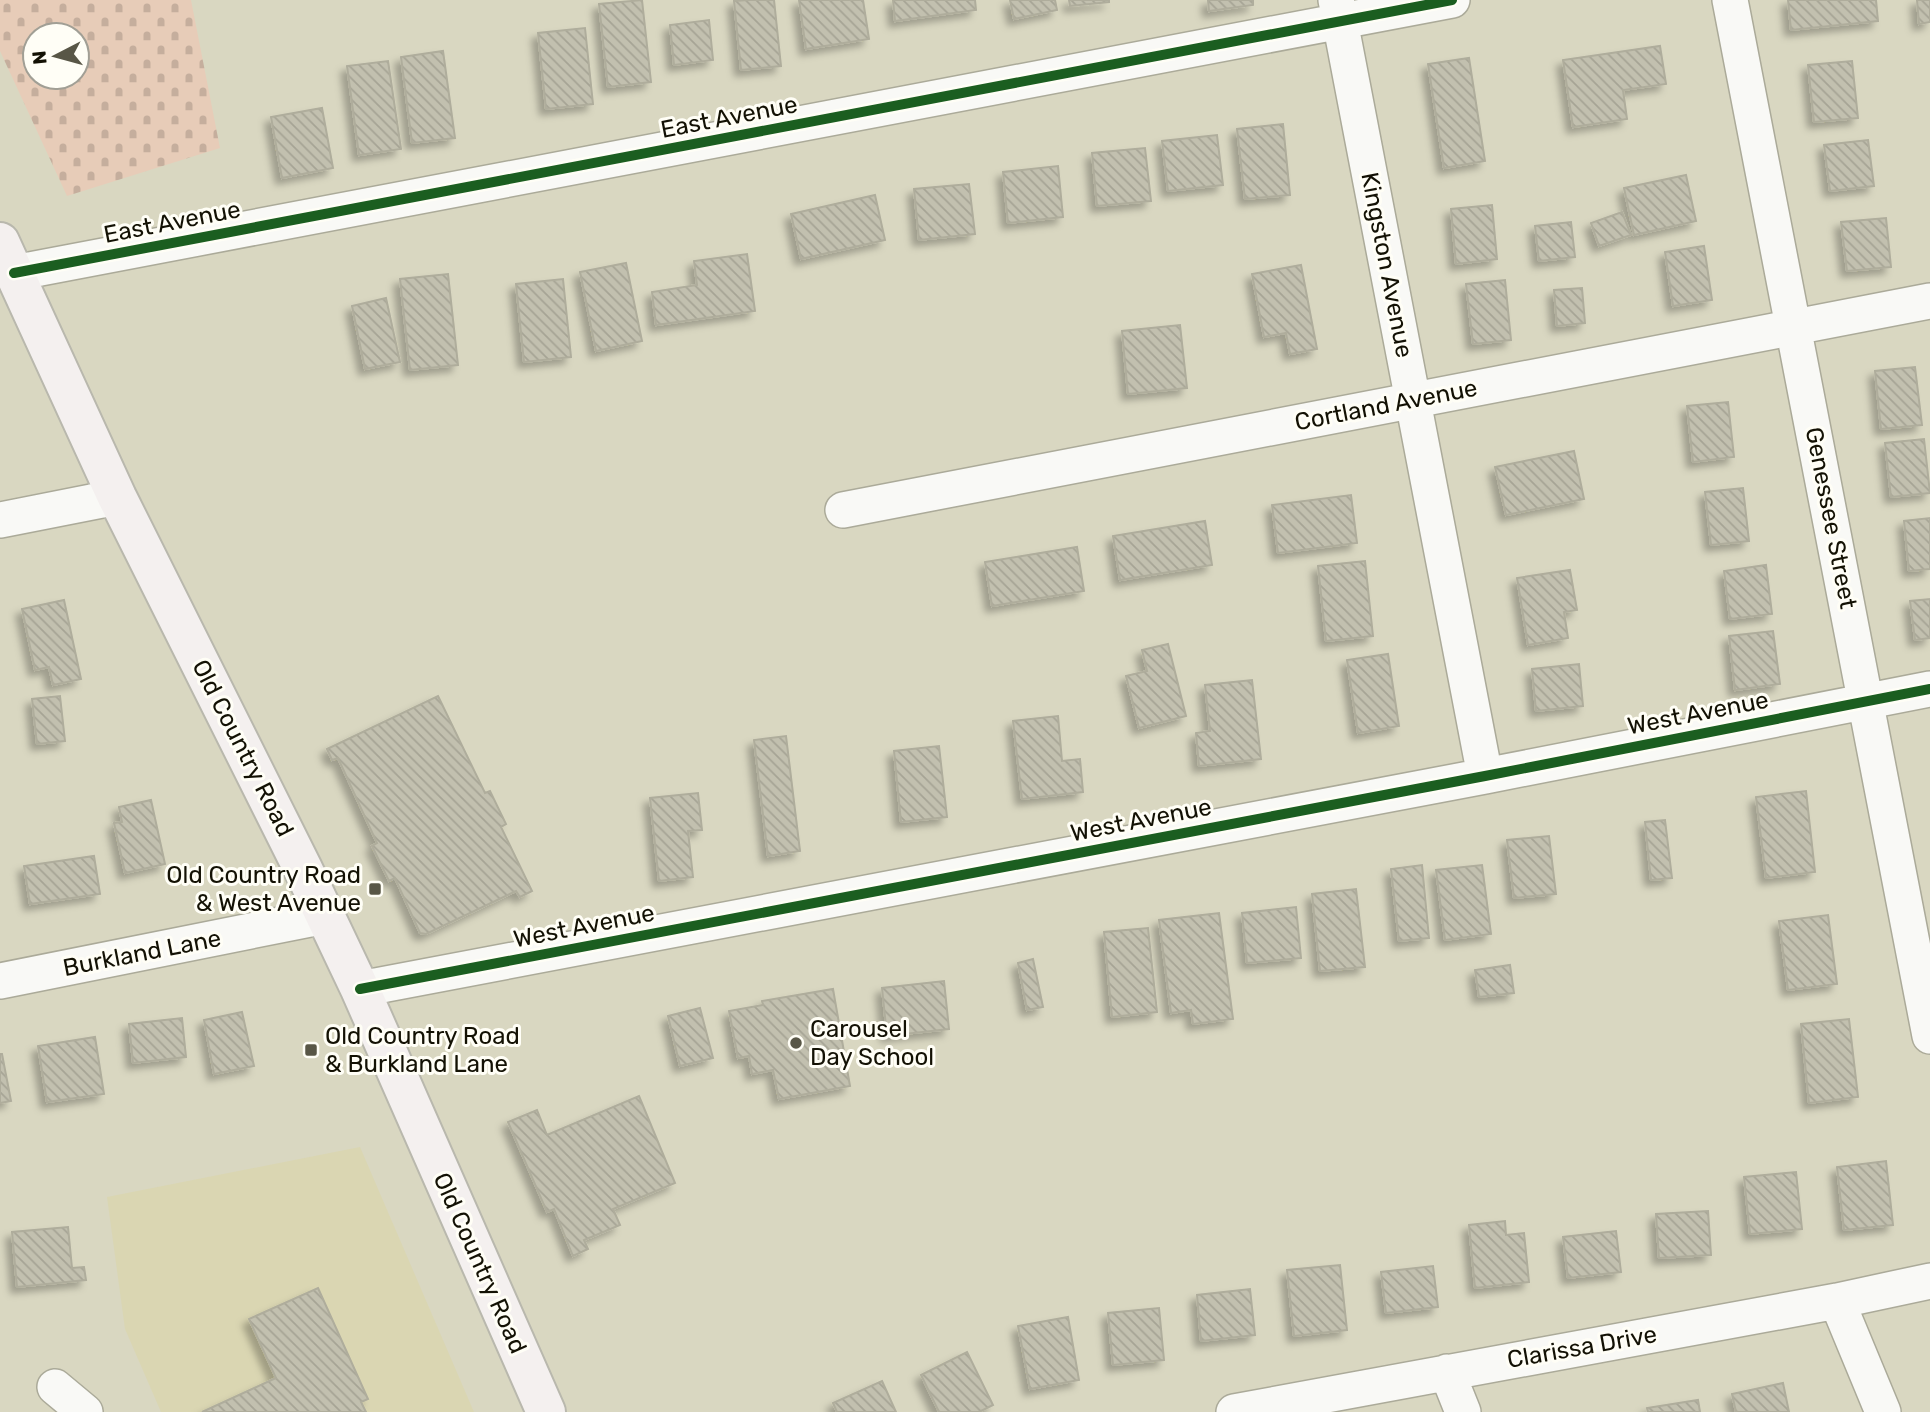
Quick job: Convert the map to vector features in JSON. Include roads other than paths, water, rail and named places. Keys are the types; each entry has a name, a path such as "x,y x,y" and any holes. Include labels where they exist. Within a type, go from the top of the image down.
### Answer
{"main road":[{"name":"Old Country Road","path":"7,257 117,497 360,989 546,1412"}],"street":[{"name":"East Avenue","path":"7,257 1338,11 1452,0"},
{"name":"Genessee Street","path":"1730,0 1930,1036"},
{"name":"Kingston Avenue","path":"1338,11 1485,776"},
{"name":"Cortland Avenue","path":"843,510 1930,301"},
{"path":"0,520 117,497"},
{"name":"West Avenue","path":"360,989 1930,689"},
{"name":"Burkland Lane","path":"0,981 324,916"},
{"name":"Clarissa Drive","path":"1234,1412 1836,1301 1930,1281"},
{"path":"1836,1301 1883,1412"},
{"path":"1447,1372 1463,1412"},
{"path":"55,1387 85,1412"}],"place":[{"name":"Old Country Road & West Avenue","path":"375,889"},
{"name":"Carousel Day School","path":"796,1043"},
{"name":"Old Country Road & Burkland Lane","path":"311,1050"}]}
